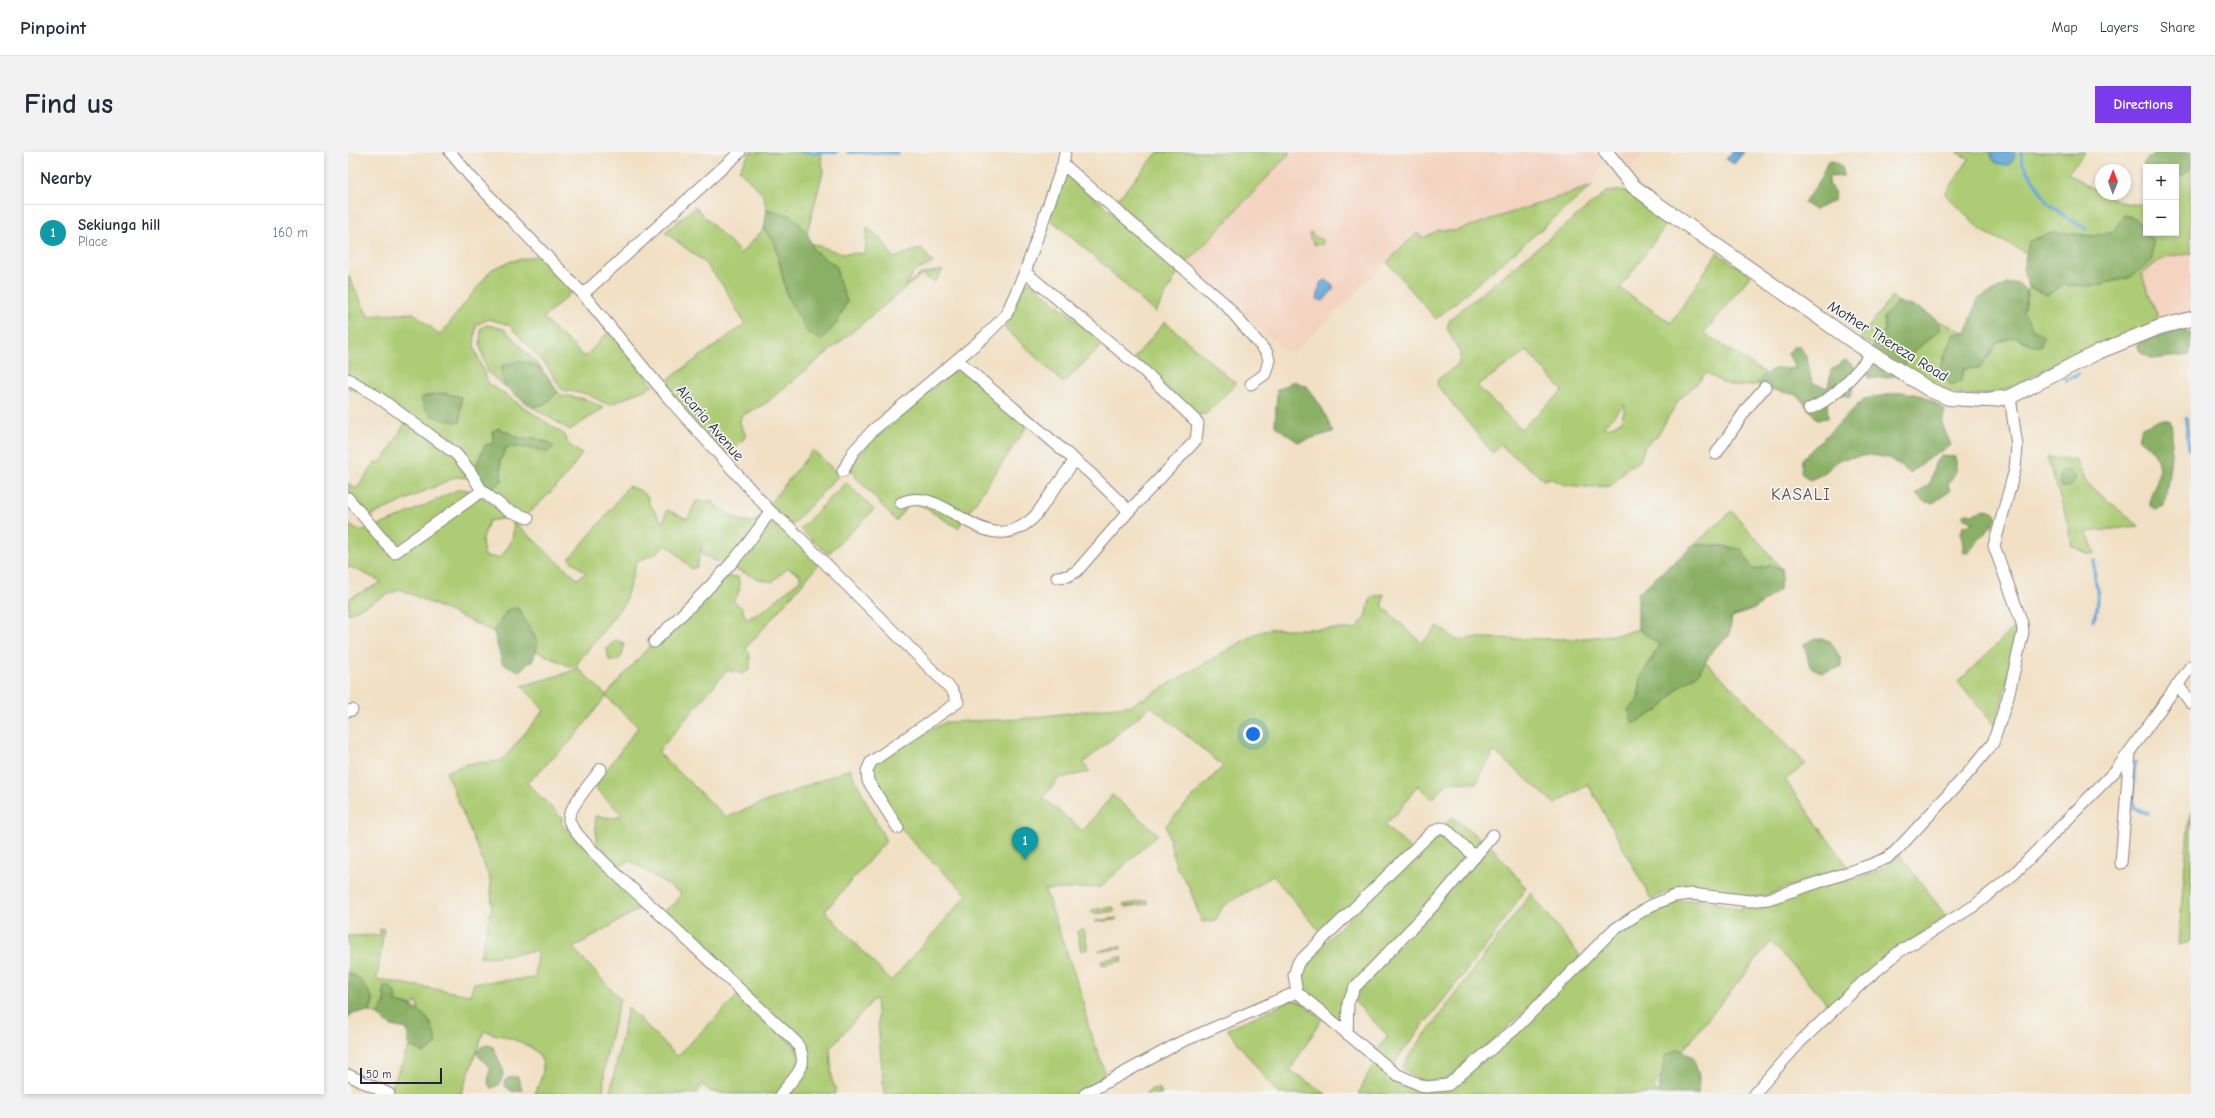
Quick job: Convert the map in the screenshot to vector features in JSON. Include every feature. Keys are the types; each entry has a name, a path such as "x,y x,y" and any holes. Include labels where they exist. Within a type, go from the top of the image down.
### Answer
{"street":[{"name":"Alcaria Avenue","path":"450,152 582,294 671,401 770,512 788,526 949,685 958,702 871,762 867,771 868,781 898,828"},
{"path":"582,294 740,152"},
{"path":"843,471 853,452 873,430 984,337 1006,315 1025,272 1066,152"},
{"name":"Mother Thereza Road","path":"1606,152 1633,186 1653,201 1872,354 1930,390 1949,398 1987,400 2010,397 2098,352 2160,328 2191,319"},
{"path":"1063,164 1225,304 1266,353 1269,360 1265,374 1251,384"},
{"path":"1025,272 1144,371 1198,423 1196,440 1128,511 1077,571 1068,576 1057,577"},
{"path":"1809,409 1819,405 1838,390 1872,354"},
{"path":"957,360 1075,460 1128,511"},
{"path":"348,379 378,397 456,454 470,471 482,491 507,510 528,518"},
{"path":"1716,454 1748,407 1764,387"},
{"path":"1475,857 1446,829 1441,828 1432,832 1298,964 1294,975 1297,992 1396,1074 1412,1083 1425,1087 1448,1085 1515,1029 1612,931 1650,906 1674,896 1691,894 1750,901 1768,899 1870,865 1887,858 1896,851 1970,771 1993,743 2008,697 2022,632 2022,623 1994,546 2015,469 2016,440 2010,397"},
{"path":"901,503 911,498 926,499 985,531 1004,532 1020,527 1032,519 1075,460"},
{"path":"348,498 394,553 411,542 462,503 482,491"},
{"path":"654,642 738,556 770,512"},
{"path":"1754,1094 1813,1028 1869,977 1900,952 1997,890 2117,769 2191,666"},
{"path":"2178,684 2191,703"},
{"path":"2121,863 2130,752"},
{"path":"601,769 571,809 568,818 571,826 595,854 796,1042 802,1051 804,1060 801,1070 781,1094"},
{"path":"1347,1034 1348,1003 1355,987 1436,902 1493,835"},
{"path":"1085,1094 1181,1042 1297,992"},
{"path":"348,1075 389,1094"}],"shaded area":[{"path":"1291,152 1595,152 1602,163 1592,186 1455,231 1439,230 1423,238 1417,233 1291,355 1187,263"},
{"path":"1618,152 1645,152 1630,169"},
{"path":"2191,254 2191,314 2160,322 2140,273 2167,256"}],"green space":[{"path":"750,152 821,153 823,172 807,233 792,216 767,209 763,195 739,170"},
{"path":"1158,152 1291,152 1187,263 1116,201"},
{"path":"1956,152 1990,152 1991,157 2015,154 2014,152 2085,152 2068,173 2095,190 2095,200 2116,200 2129,204 2139,204 2143,202 2143,236 2179,236 2179,178 2191,168 2191,254 2167,256 2141,273 2160,322 2060,362 2017,384 1994,393 1969,395 1951,392 1918,377 1902,367 1913,352 1940,330 1939,321 1966,333 1954,334 1939,370 1951,385 1960,381 1964,369 1989,357 1998,342 2016,337 2034,346 2033,329 2023,312 2029,287 2047,295 2063,285 2094,286 2131,277 2124,215 2114,232 2093,236 2056,232 2029,241 2027,253 1982,231 1945,194 1969,159"},
{"path":"2156,152 2191,152 2191,168 2179,178 2179,164 2144,164 2144,162"},
{"path":"1828,161 1836,162 1842,167 1843,176 1829,177 1828,184 1834,191 1835,200 1815,210 1804,203 1820,180"},
{"path":"1065,173 1180,269 1155,313 1105,266 1049,218"},
{"path":"1592,186 1436,319 1387,262 1417,233 1423,238 1439,230 1455,231"},
{"path":"1623,190 1670,220 1620,288 1671,323 1717,253 1751,275 1704,333 1765,373 1757,384 1736,386 1725,383 1707,373 1679,400 1657,436 1645,446 1640,461 1627,468 1611,486 1571,486 1557,482 1550,478 1544,480 1500,445 1493,453 1437,385 1438,379 1459,364 1460,353 1447,328 1450,319 1606,192","holes":["1527,351 1563,391 1521,429 1477,386","1625,404 1622,421 1609,428 1603,427"]},
{"path":"695,207 741,253 764,229 775,243 787,296 847,301 839,281 836,266 814,251 810,243 843,254 865,253 867,228 881,238 893,258 921,248 933,263 914,272 905,286 921,274 943,270 935,282 921,275 766,403 741,416 740,423 746,436 727,458 662,384 745,324 722,284 704,262 665,232"},
{"path":"767,209 792,216 807,233 814,251 836,266 839,281 847,301 837,323 821,340 807,332 787,296 775,243 764,229"},
{"path":"2124,215 2136,219 2143,228 2143,236 2149,236 2153,242 2152,260 2131,277 2094,286 2063,285 2047,295 2029,287 2023,270 2029,241 2056,232 2093,236 2113,232"},
{"path":"1311,232 1316,238 1323,240 1323,244 1315,245 1310,238 1309,233"},
{"path":"540,255 573,291 543,318 585,357 610,330 653,386 609,405 586,394 562,390 548,368 509,325 489,319 476,325 474,347 488,383 565,435 568,444 582,454 561,482 523,519 469,478 456,477 370,516 348,503 348,483 356,489 375,463 381,461 388,453 405,423 373,397 348,388 348,275 368,316 414,313 440,335 492,269 512,261","holes":["443,393 461,397 460,423","498,428 522,439 534,438 546,453 533,448 507,447 500,460 502,481 475,468 485,445 493,444 493,432"]},
{"path":"1030,282 1104,343 1063,383 1004,327 1026,283"},
{"path":"2018,283 2027,291 2023,312 2033,329 2043,336 2041,346 2034,346 2016,337 1998,342 1980,368 1964,369 1961,381 1951,385 1939,370 1954,334 1966,333 1978,299 2007,284"},
{"path":"1892,296 1898,302 1884,317 1885,330 1875,345 1859,340"},
{"path":"1898,302 1921,309 1939,321 1940,330 1913,352 1895,376 1869,379 1863,355 1875,345 1885,331 1884,317"},
{"path":"1165,322 1236,384 1206,414 1197,415 1134,358"},
{"path":"487,325 504,329 543,370 532,364 523,362 502,366 501,378 507,388 488,373 480,346 481,328"},
{"path":"2182,329 2191,333 2190,355 2153,359 2141,353 2137,345 2143,340"},
{"path":"1794,346 1800,346 1807,359 1812,383 1828,388 1831,370 1845,360 1854,366 1857,380 1850,396 1836,395 1827,400 1828,418 1817,419 1797,395 1774,390 1757,384 1765,374 1774,369 1796,369 1788,354"},
{"path":"518,361 533,364 542,370 558,392 545,404 532,407 507,386 502,374 502,366"},
{"path":"958,366 1027,426 958,528 912,500 896,521 852,473 852,467 859,453"},
{"path":"1294,381 1308,387 1323,410 1333,432 1298,442 1275,426 1277,390"},
{"path":"558,392 561,395 585,399 604,408 570,430 532,407 545,404"},
{"path":"1903,392 1924,396 1945,410 1942,424 1951,445 1925,461 1910,473 1889,458 1871,455 1840,459 1823,474 1810,480 1801,473 1802,459 1864,399"},
{"path":"443,393 461,397 460,423 434,417 426,410 421,397"},
{"path":"2158,420 2170,420 2172,436 2164,506 2156,509 2150,506 2151,496 2156,484 2159,470 2157,459 2152,450 2139,439 2142,427"},
{"path":"498,428 522,439 534,438 547,442 554,447 546,453 533,448 507,447 500,460 502,481 492,488 479,481 475,468 485,445 493,444 493,432"},
{"path":"813,450 839,475 792,525 769,504"},
{"path":"1941,456 1956,457 1956,471 1948,485 1950,491 1933,503 1924,502 1916,494 1930,483 1935,463"},
{"path":"2047,457 2076,460 2087,484 2139,526 2087,532 2095,554 2087,553 2072,546 2064,510"},
{"path":"2061,470 2070,471 2075,476 2075,480 2070,486 2062,488 2059,482"},
{"path":"846,482 874,510 828,554 800,529"},
{"path":"628,486 639,490 648,497 648,502 663,523 667,510 688,519 696,501 711,501 729,515 745,521 752,522 768,517 769,513 821,562 746,648 750,654 750,669 743,674 727,670 658,752 726,817 850,769 886,841 825,911 891,981 967,895 923,853 885,805 876,788 870,769 876,759 946,722 1021,719 1132,705 1143,698 1145,700 1145,698 1255,634 1270,629 1356,629 1365,617 1371,597 1384,594 1382,606 1422,643 1438,626 1456,640 1470,638 1575,639 1622,634 1638,629 1660,644 1641,677 1638,701 1628,710 1659,710 1678,688 1699,673 1705,662 1744,699 1806,764 1785,780 1848,867 1770,894 1757,897 1671,891 1651,899 1588,784 1555,804 1494,751 1477,783 1449,782 1432,799 1418,785 1398,812 1384,825 1411,849 1323,935 1273,876 1223,906 1216,920 1202,922 1188,885 1176,867 1166,825 1223,766 1151,706 1083,763 1090,772 1059,778 1043,798 1083,831 1112,795 1158,834 1101,887 1045,890 1081,993 1088,1025 1104,1070 1103,1076 1080,1094 884,1094 876,999 873,1000 830,1048 832,1081 836,1088 835,1094 785,1094 807,1059 662,912 676,903 681,893 630,861 617,867 597,849 595,816 614,818 622,815 594,787 638,727 606,696 573,739 527,783 562,818 561,823 644,906 573,948 620,999 605,1062 603,1094 535,1094 543,1070 541,1059 536,1052 529,1046 520,1042 484,1031 461,1094 396,1094 390,1091 409,1046 425,1053 432,1024 418,1011 419,1008 416,1001 413,1006 396,1002 395,993 383,991 385,1002 378,1015 370,1012 373,1000 360,980 348,973 348,936 380,935 380,929 384,929 377,979 470,995 474,983 535,978 537,951 480,958 492,906 490,879 446,772 466,764 500,761 511,750 544,710 522,686 569,672 577,667 606,695 663,631 723,577 738,577 739,590 733,601 742,608 746,619 761,612 774,602 800,580 800,575 788,568 772,582 759,579 702,555 701,546 697,567 691,569 672,549 665,545 655,554 637,561 624,604 576,665 569,666 536,651 537,644 533,631 529,626 507,610 494,632 400,589 348,614 348,599 382,582 351,567 348,568 348,523 352,527 361,530 369,529 381,525 459,489 466,490 485,499 506,518 489,521 482,541 484,556 499,558 503,554 511,541 513,521 577,579 586,573 569,559 605,517"},
{"path":"1986,509 1993,511 1997,519 1968,553 1964,552 1961,533 1963,526 1974,522 1962,516 1966,513 1973,514"},
{"path":"1732,511 1783,570 1772,565 1753,570 1727,546 1695,544"},
{"path":"1695,544 1742,549 1753,570 1772,565 1783,570 1779,590 1754,609 1732,617 1729,636 1713,649 1699,673 1678,688 1659,710 1633,724 1628,710 1638,701 1641,677 1660,645 1638,629 1638,593"},
{"path":"513,608 519,609 538,643 533,660 519,671 502,663 494,632 507,610"},
{"path":"2019,623 2016,646 1995,726 1958,682"},
{"path":"1816,638 1830,641 1841,659 1841,667 1823,673 1810,667 1804,644"},
{"path":"616,640 624,643 622,656 617,661 609,660 607,648"},
{"path":"2191,811 2191,941 2178,945 2189,817"},
{"path":"1452,817 1486,843 1454,883 1433,898 1354,982 1345,1022 1342,1023 1299,991 1303,964"},
{"path":"1491,846 1526,888 1489,942 1399,1056 1394,1066 1376,1052 1388,1036 1354,1001 1356,992"},
{"path":"1900,855 1946,916 1884,962 1831,1008 1771,942 1652,1088 1659,1094 1358,1094 1375,1062 1401,1081 1417,1088 1436,1090 1449,1089 1601,948 1633,922 1671,902 1701,899 1742,910 1741,907 1765,905 1831,882 1851,881 1878,871"},
{"path":"1531,893 1580,956 1530,1006 1453,1074 1438,1081 1427,1081 1421,1080 1406,1072 1402,1068 1412,1052"},
{"path":"1147,900 1147,904 1126,907 1123,905"},
{"path":"1113,907 1115,911 1094,914 1091,912 1092,910"},
{"path":"1117,918 1115,920 1094,922 1096,921"},
{"path":"1081,929 1084,930 1088,949 1081,951 1077,932"},
{"path":"1120,946 1122,948 1120,949 1099,951"},
{"path":"1123,958 1122,961 1103,965 1101,963 1102,960"},
{"path":"348,973 360,980 366,987 373,1000 370,1012 352,1013 348,1019"},
{"path":"383,986 389,986 395,993 396,1002 413,1007 429,1021 437,1044 425,1053 409,1046 407,1029 391,1026 378,1015 385,1002"},
{"path":"738,995 796,1048 798,1055 797,1068 791,1078 777,1094 728,1094 712,1092 701,1084 697,1094 610,1094 628,1007 677,1056"},
{"path":"1293,1000 1304,1004 1322,1019 1290,1070 1326,1094 1278,1094 1227,1029"},
{"path":"488,1045 493,1047 504,1072 499,1085 491,1088 488,1083 490,1068 476,1053 481,1047"},
{"path":"1679,1049 1693,1057 1699,1076 1698,1094 1658,1094 1665,1056"},
{"path":"511,1077 518,1077 522,1090 513,1092 505,1086 505,1080"},
{"path":"1159,1088 1162,1094 1144,1094 1152,1089"}],"water":[{"path":"1732,152 1744,152 1734,164 1726,159"},
{"path":"1990,152 2014,152 2013,160 2007,166 1998,164 1994,161"},
{"path":"1326,280 1333,285 1333,290 1323,301 1317,299 1320,283"}],"waterway":[{"path":"802,152 837,152"},
{"path":"848,152 898,153"},
{"path":"2022,152 2022,162 2047,202 2067,218 2086,229"},
{"path":"2066,380 2078,374"},
{"path":"2186,419 2189,449"},
{"path":"2093,620 2098,605 2094,561"},
{"path":"2135,762 2132,801 2135,809 2148,813"}],"place":[{"name":"Sekiunga hill","path":"1025,860"}],"district":[{"name":"KASALI","path":"1801,494"}]}
